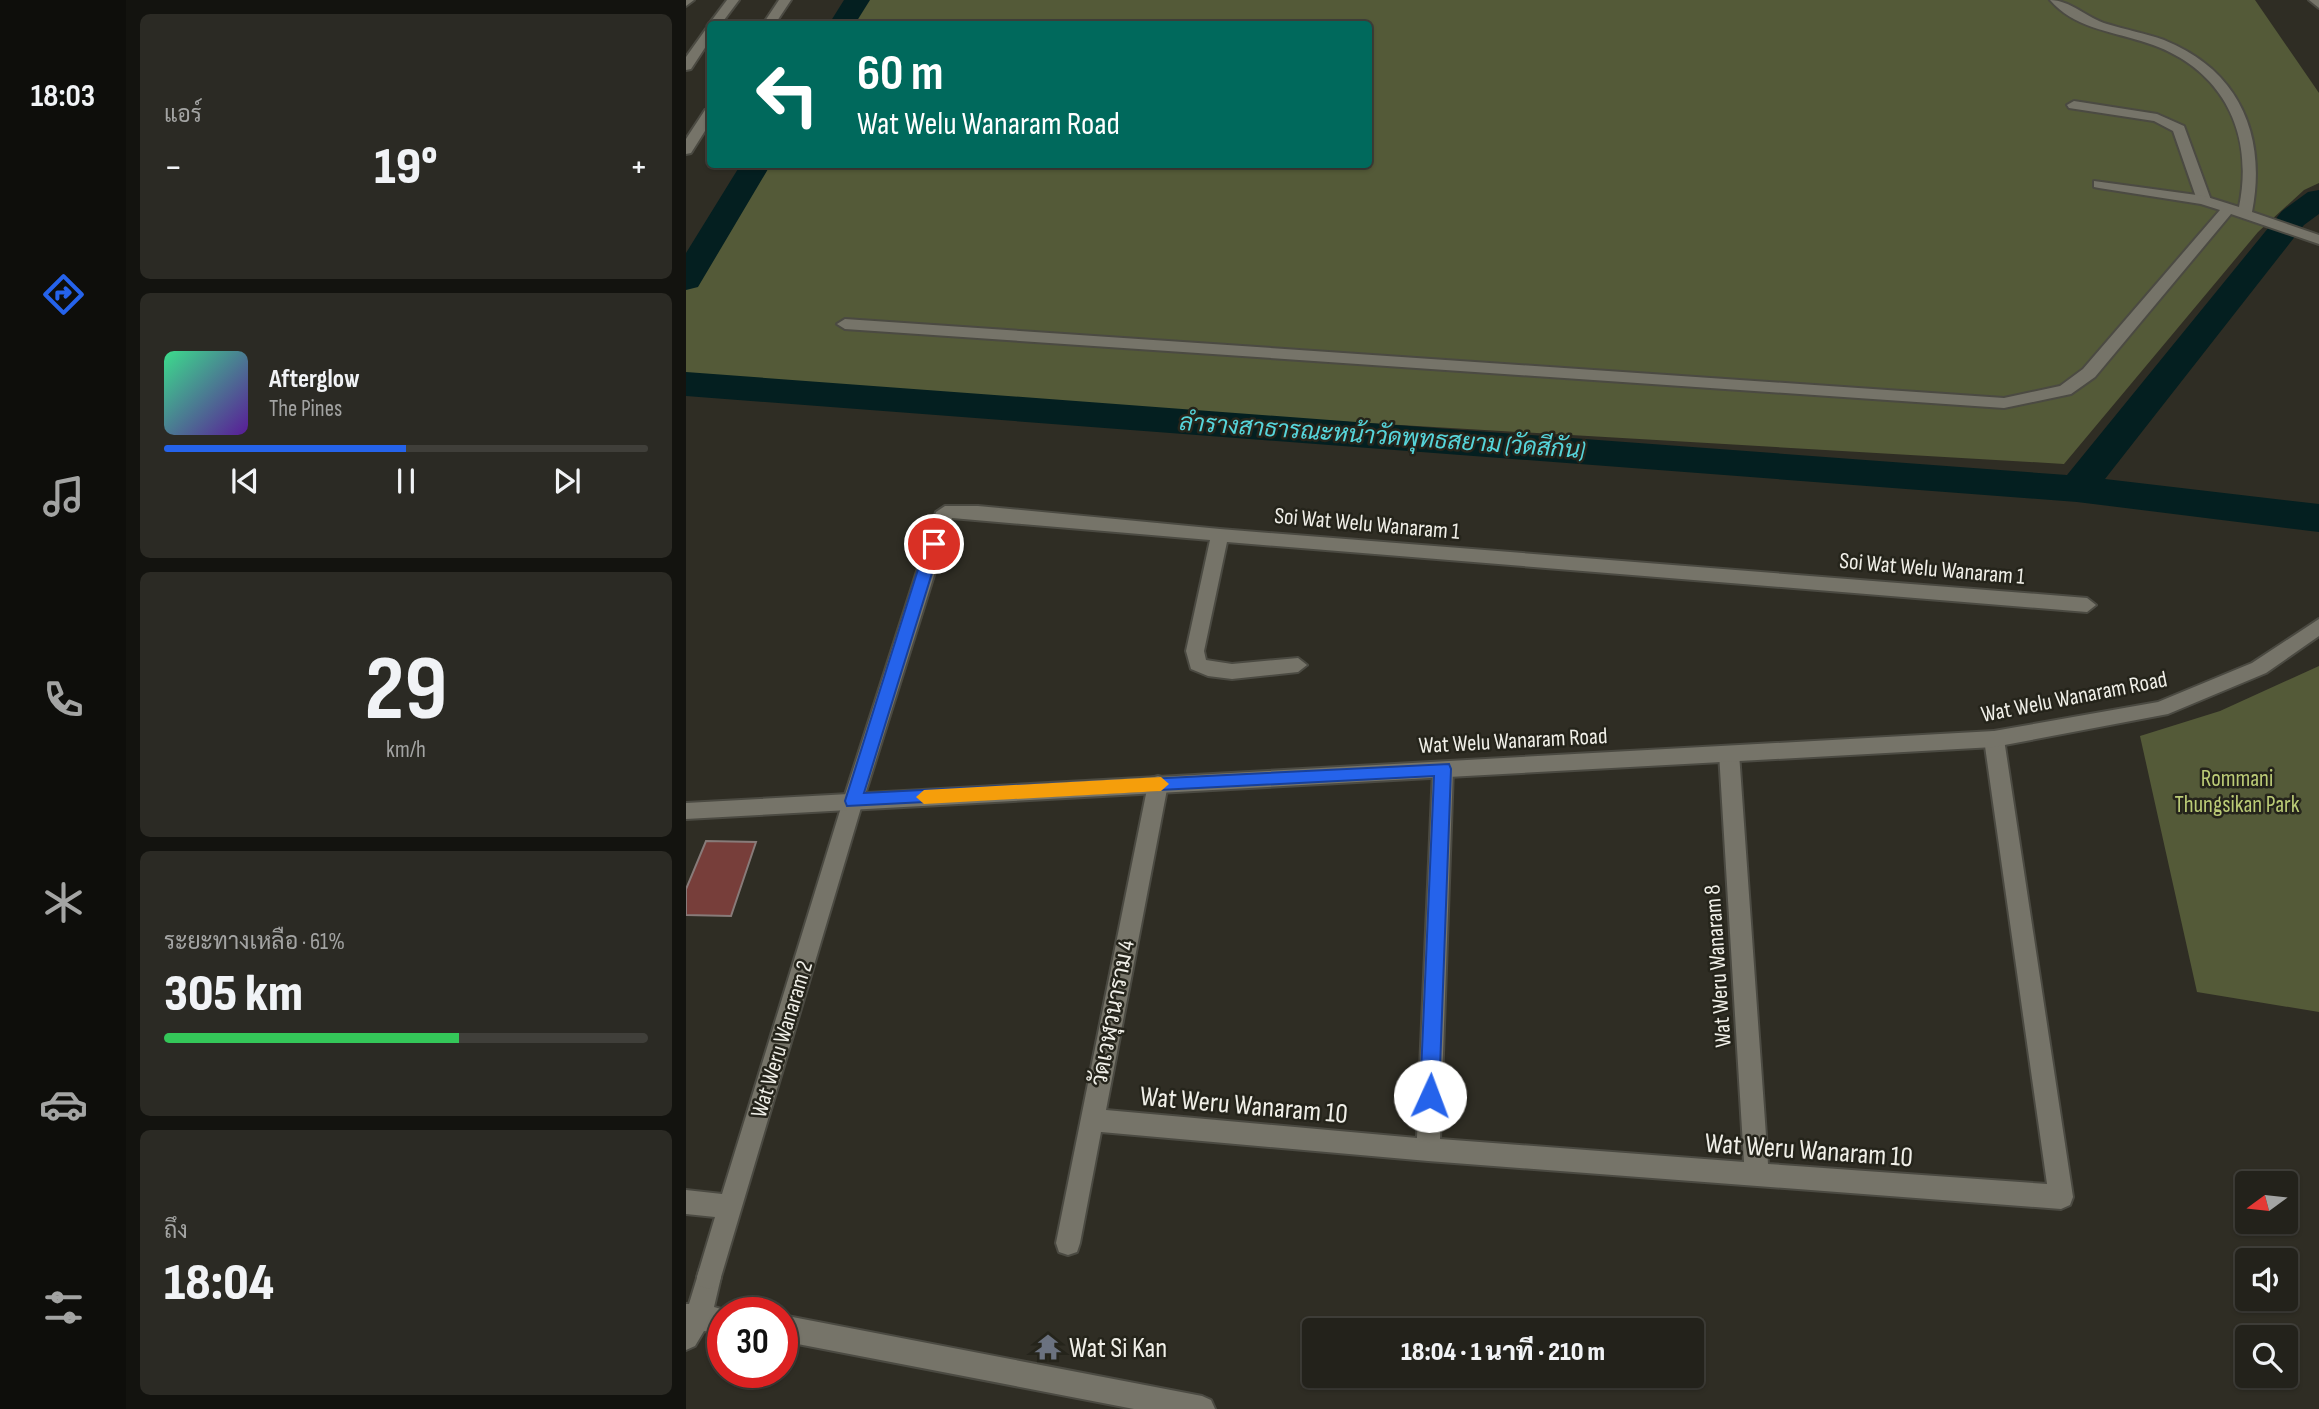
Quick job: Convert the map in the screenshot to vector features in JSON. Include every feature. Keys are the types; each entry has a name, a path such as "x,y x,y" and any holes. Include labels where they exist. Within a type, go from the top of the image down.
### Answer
{"street":[{"path":"717,21 733,0"},
{"path":"771,21 785,0"},
{"path":"845,324 2004,403 2065,390 2089,373 2238,209 2254,184 2250,136 2230,98 2197,60 2158,42 2116,32 2078,17 2056,0"},
{"path":"2315,0 2319,4"},
{"path":"686,66 707,36"},
{"path":"2074,105 2157,118 2179,129 2204,200"},
{"path":"686,150 707,118"},
{"path":"2099,184 2204,200 2238,209 2319,240"},
{"name":"Soi Wat Welu Wanaram 1","path":"853,801 945,512 978,512 1220,536 2087,605"},
{"path":"1220,536 1195,651 1198,664 1208,670 1222,671 1298,666"},
{"name":"Wat Welu Wanaram Road","path":"686,811 1994,739 2161,709 2259,668 2319,626"},
{"name":"Wat Weru Wanaram 10","path":"1091,1120 1428,1150 2061,1197 1994,739"},
{"name":"Wat Weru Wanaram 8","path":"1729,753 1757,1175"},
{"path":"1428,1150 1443,769"},
{"name":"วัดเวฬุวนาราม 4","path":"1068,1243 1158,784"},
{"name":"Wat Weru Wanaram 2","path":"698,1323 709,1278 853,801"},
{"path":"686,1202 731,1207"},
{"path":"798,1331 1202,1409"}],"green space":[{"path":"857,0 2255,0 2319,93 2319,183 2304,190 2258,232 2064,464 686,383 686,280 754,168 1372,168 1372,21 844,21"},
{"name":"Rommani Thungsikan Park","path":"2319,666 2319,1012 2197,992 2140,736 2220,711"}],"building":[{"path":"706,841 756,842 731,916 686,915 686,889"}],"waterway":[{"path":"844,21 857,0"},
{"path":"686,280 754,168"},
{"name":"ลำรางสาธารณะหน้าวัดพุทธสยาม (วัดสีกัน)","path":"2077,489 2293,218 2319,199"},
{"name":"ลำรางสาธารณะหน้าวัดพุทธสยาม (วัดสีกัน)","path":"686,384 2077,489"},
{"name":"ลำรางสาธารณะหน้าวัดพุทธสยาม (วัดสีกัน)","path":"2077,489 2319,518"}],"slow traffic":[{"path":"924,797 1161,784"}],"place":[{"name":"Wat Si Kan","path":"1048,1347"}],"route":[{"path":"934,544 853,801 1443,769 1430,1096"}]}
